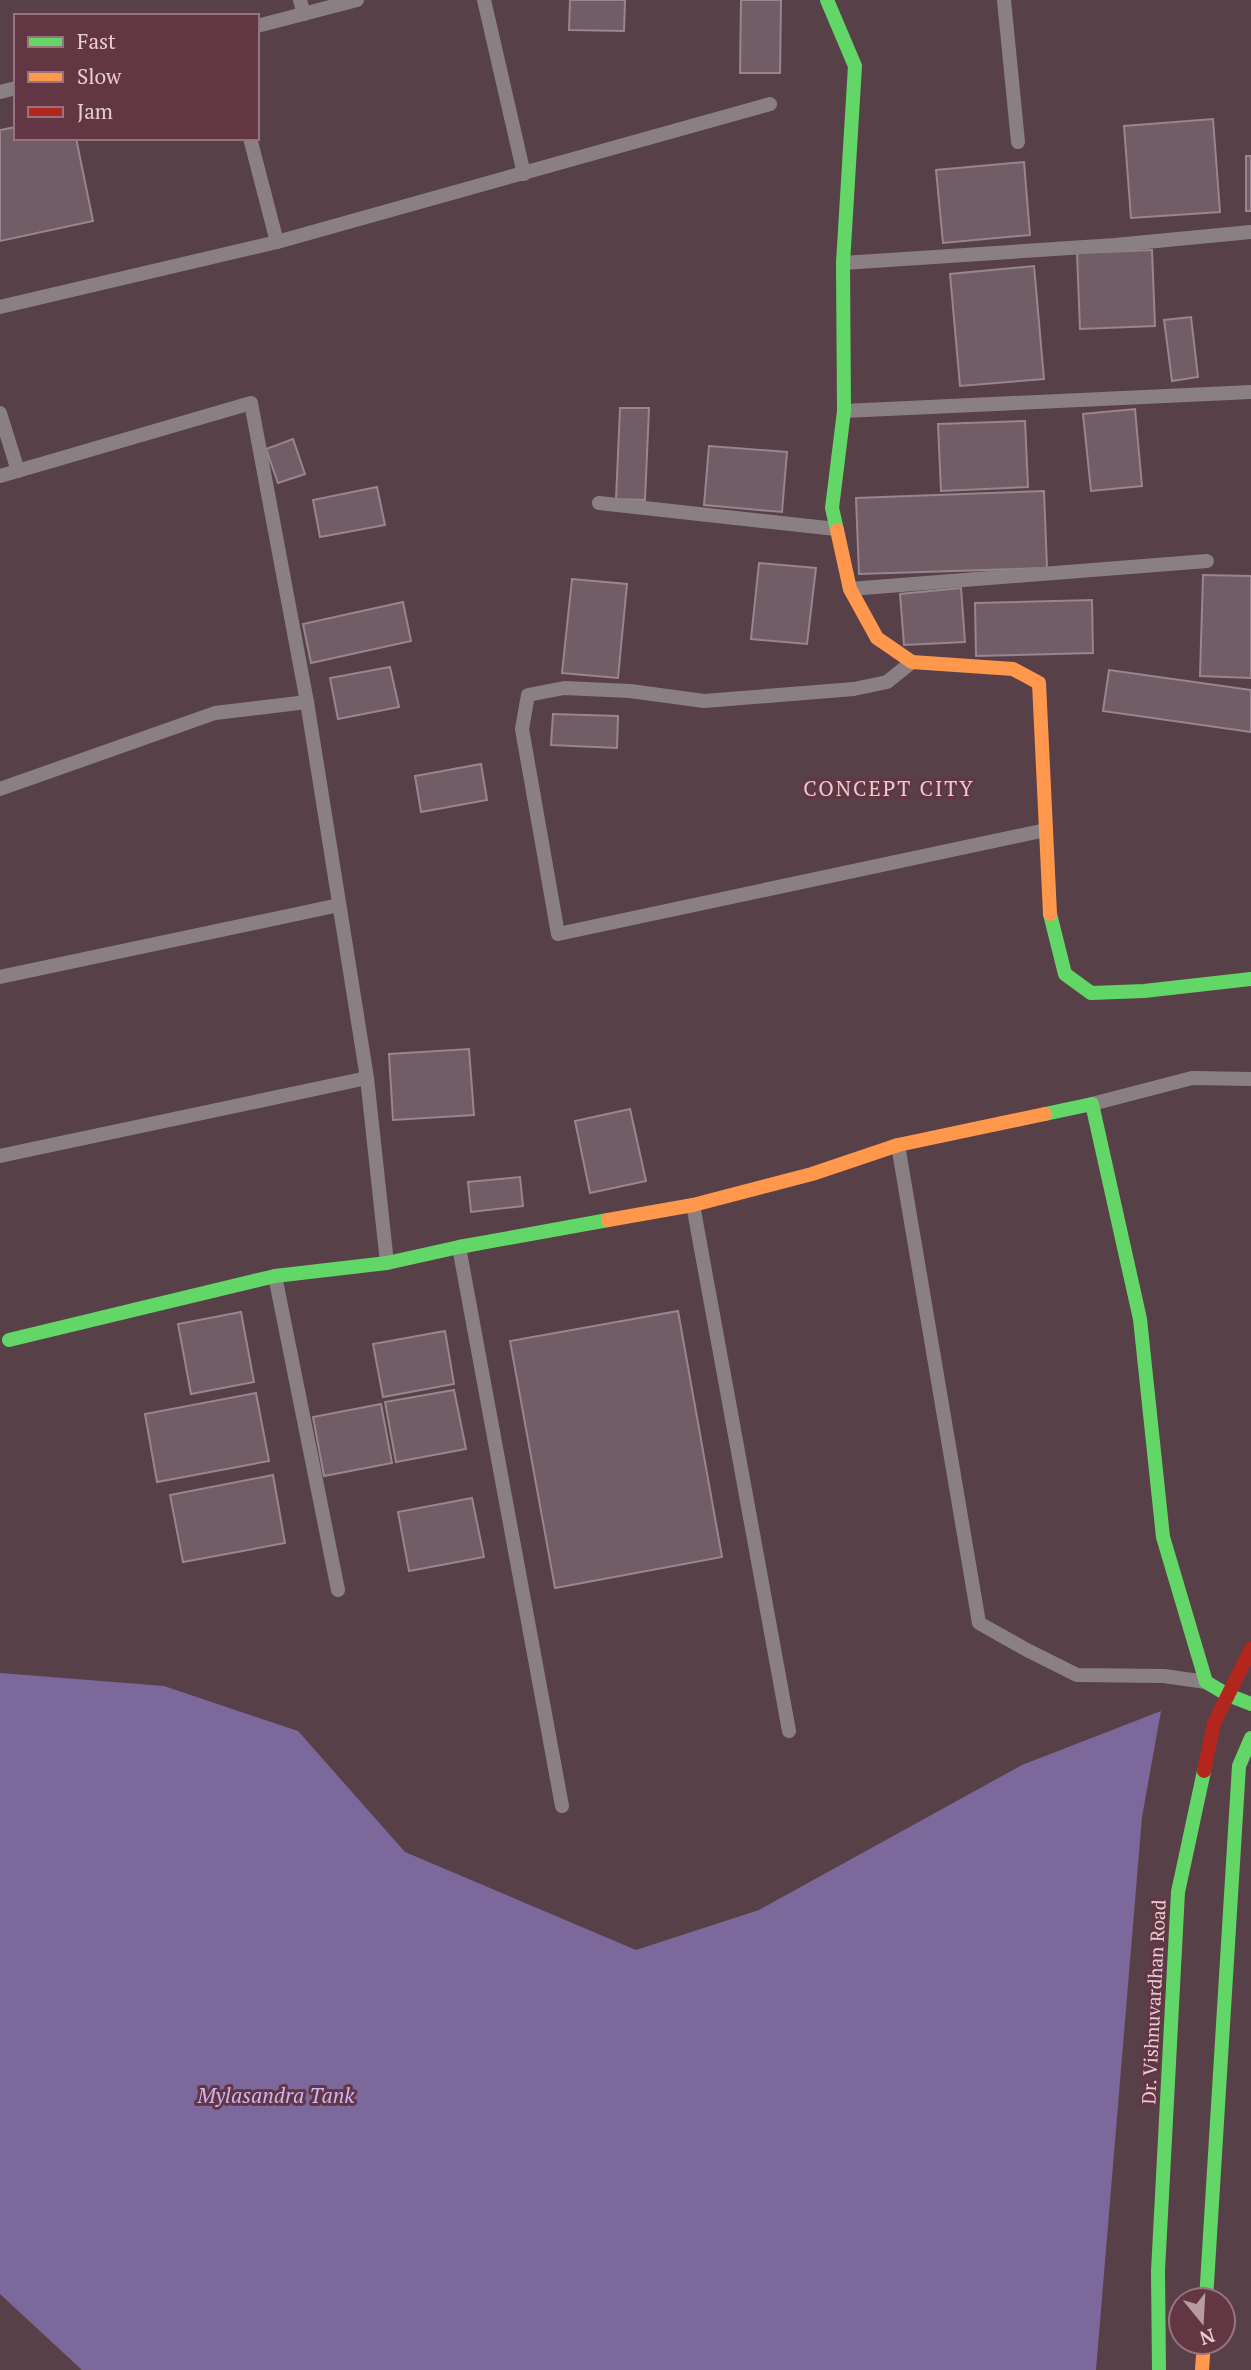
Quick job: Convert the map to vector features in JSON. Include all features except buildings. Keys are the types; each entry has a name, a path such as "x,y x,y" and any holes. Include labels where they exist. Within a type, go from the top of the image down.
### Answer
{"street":[{"path":"259,25 302,7 357,0"},
{"path":"484,0 524,174"},
{"path":"827,0 855,66 843,263 844,411 832,508 850,589 877,638 912,662 1013,669 1039,683 1051,921 1065,974 1090,993 1144,991 1251,979"},
{"path":"1004,0 1018,142"},
{"path":"0,307 277,242 770,104"},
{"path":"251,140 277,242"},
{"path":"843,263 1115,245 1251,232"},
{"path":"844,411 1251,391"},
{"path":"0,476 251,403 307,702 367,1079 387,1263"},
{"path":"0,413 18,471"},
{"path":"599,503 836,529"},
{"path":"850,589 1207,561"},
{"path":"912,662 887,682 854,689 704,701 630,691 564,688 528,695 522,729 558,934 1046,830"},
{"path":"0,789 215,713 307,702"},
{"path":"0,977 339,905"},
{"path":"9,1340 275,1276 387,1263 459,1247 693,1205 812,1174 898,1145 1092,1104 1192,1078 1251,1079"},
{"path":"0,1156 367,1079"},
{"path":"1092,1104 1140,1318 1163,1536 1206,1682"},
{"path":"898,1145 979,1623 1077,1675 1164,1676 1206,1682 1251,1704"},
{"path":"693,1205 789,1731"},
{"path":"459,1247 562,1806"},
{"path":"275,1276 338,1590"},
{"name":"Dr. Vishnuvardhan Road","path":"1159,2370 1158,2270 1178,1892 1214,1724 1251,1649"},
{"path":"1207,2286 1239,1766 1251,1738"}],"water":[{"name":"Mylasandra Tank","path":"0,1673 164,1686 298,1731 405,1852 636,1950 759,1910 1022,1765 1161,1711 1142,1817 1096,2370 82,2370 0,2294"}],"traffic: fast":[{"path":"827,0 855,66 843,263 844,411 832,508 837,530"},
{"path":"1050,914 1065,974 1091,993 1144,991 1251,979"},
{"path":"1045,1114 1092,1104 1140,1319 1163,1537 1206,1682 1251,1704"},
{"path":"9,1340 275,1276 387,1263 608,1220"},
{"path":"1207,2286 1239,1766 1251,1738"},
{"path":"1159,2370 1158,2271 1178,1892 1204,1771"}],"traffic: slow":[{"path":"837,530 850,589 877,638 912,662 1013,669 1039,683 1050,914"},
{"path":"608,1220 693,1205 812,1174 898,1145 1045,1114"},
{"path":"1202,2370 1203,2356"}],"traffic: jam":[{"path":"1204,1771 1214,1723 1251,1649"}],"district":[{"name":"CONCEPT CITY","path":"889,788"}]}
